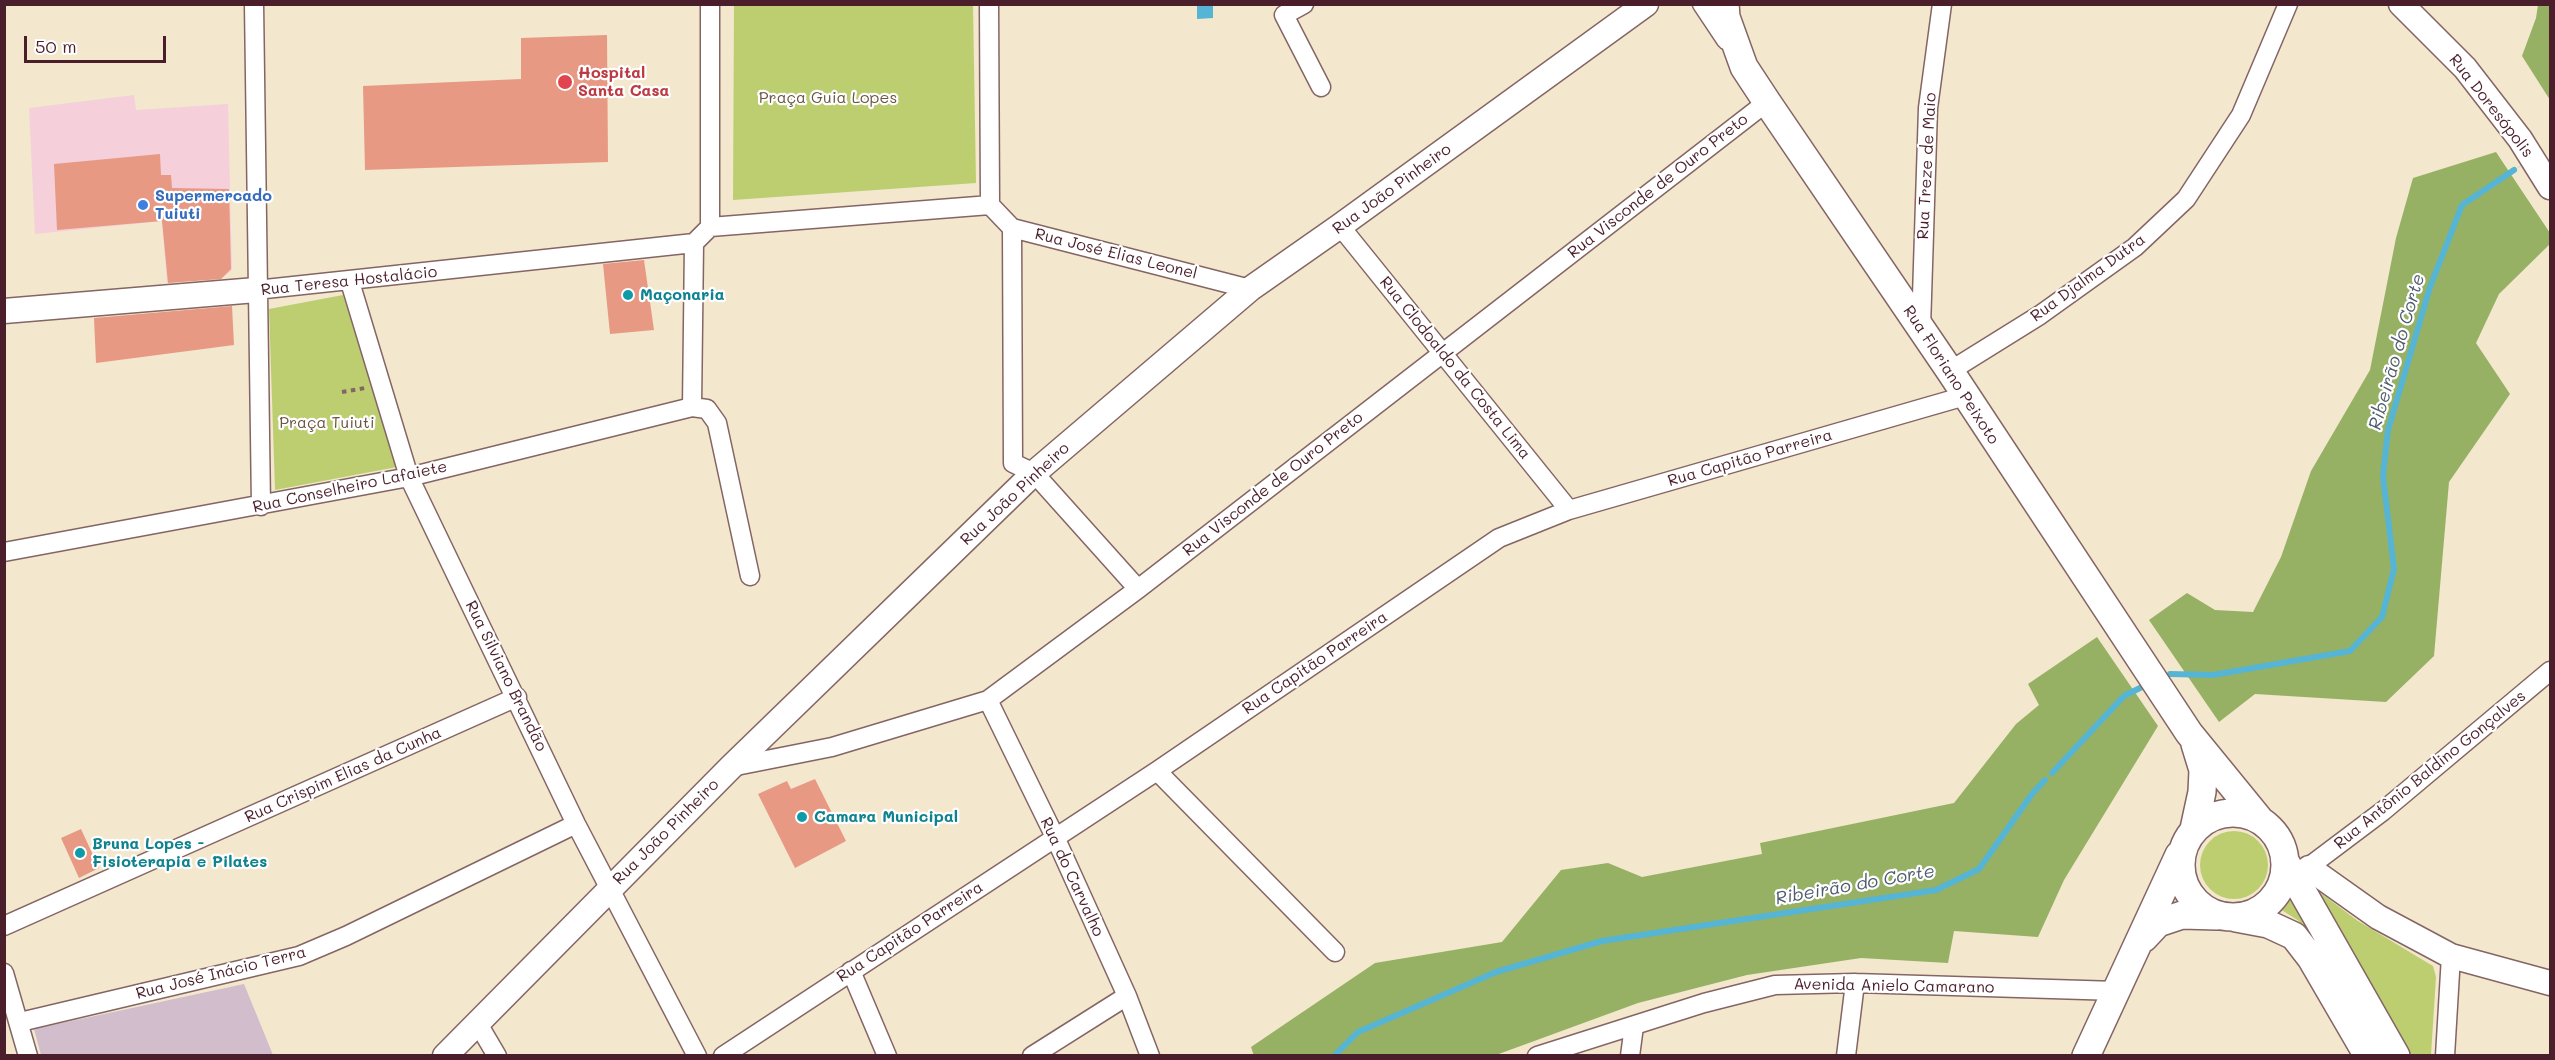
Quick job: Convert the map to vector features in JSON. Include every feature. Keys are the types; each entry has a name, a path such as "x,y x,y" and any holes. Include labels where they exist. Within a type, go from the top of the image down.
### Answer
{"main road":[{"name":"Rua Floriano Peixoto","path":"1725,4 1726,17 1744,67 1950,371 2191,736 2206,751 2260,820"},
{"name":"Rua Floriano Peixoto","path":"2189,837 2202,792 2203,770 2191,736"},
{"path":"2086,1056 2189,837 2208,818 2225,812 2243,813 2260,820 2273,831 2289,869 2396,1056"},
{"path":"2189,837 2180,862 2182,880 2191,897 2204,909 2227,917 2252,914 2266,906 2289,869"},
{"path":"2141,941 2158,923 2182,915 2227,917 2268,924 2294,936 2311,958 2368,1056"}],"street":[{"path":"254,4 256,290 261,506"},
{"path":"710,4 710,227"},
{"path":"750,576 717,423 707,409 692,407 693,243 710,227 990,205 989,4"},
{"path":"1304,4 1284,15 1321,87"},
{"name":"Rua João Pinheiro","path":"445,1056 731,766 1034,473 1250,289 1646,4"},
{"path":"1702,4 1744,67"},
{"name":"Rua Treze de Maio","path":"1921,328 1928,108 1942,4"},
{"name":"Rua Djalma Dutra","path":"1950,371 2040,315 2135,247 2186,199 2241,115 2288,4"},
{"name":"Rua Doresópolis","path":"2401,4 2465,68 2520,139 2549,185"},
{"name":"Rua Visconde de Ouro Preto","path":"731,766 832,747 988,700 1138,589 1767,102"},
{"name":"Rua José Elias Leonel","path":"990,205 1012,228 1250,289"},
{"name":"Rua Clodoaldo da Costa Lima","path":"1340,226 1569,510"},
{"path":"1012,228 1013,463 1034,473 1138,589"},
{"name":"Rua Teresa Hostalácio","path":"4,310 350,282 693,243"},
{"name":"Rua Silviano Brandão","path":"350,282 409,477 517,697 576,824 697,1056"},
{"name":"Rua Capitão Parreira","path":"723,1056 1157,771 1499,538 1569,510 1965,396"},
{"name":"Rua Conselheiro Lafaiete","path":"4,552 409,477 692,407"},
{"name":"Rua Antônio Baldino Gonçalves","path":"2289,869 2383,811 2550,671"},
{"name":"Rua Crispim Elias da Cunha","path":"4,926 517,697"},
{"name":"Rua do Carvalho","path":"988,700 1127,996 1150,1056"},
{"path":"1157,771 1335,952"},
{"name":"Rua José Inácio Terra","path":"20,1022 299,956 576,824"},
{"path":"2289,869 2451,956 2550,983"},
{"path":"2445,1056 2451,956"},
{"path":"851,971 887,1056"},
{"path":"4,973 28,1056"},
{"path":"1846,1056 1855,983"},
{"name":"Avenida Anielo Camarano","path":"1538,1056 1704,1003 1775,985 1855,983 2117,992"},
{"path":"1032,1056 1127,996"},
{"path":"477,1022 496,1056"},
{"path":"1630,1056 1634,1026"}],"path":[{"path":"342,392 368,387"}],"shaded area":[{"path":"134,95 136,110 228,104 232,270 222,278 167,282 162,221 35,234 29,108"},
{"path":"244,984 273,1055 41,1055 34,1029"}],"green space":[{"name":"Praça Guia Lopes","path":"734,5 973,5 976,183 733,200"},
{"path":"2538,5 2550,5 2550,100 2522,56 2536,18"},
{"path":"2496,152 2550,233 2550,244 2499,294 2476,343 2510,394 2449,482 2434,656 2386,702 2255,694 2219,722 2149,620 2187,593 2215,610 2253,612 2281,557 2311,471 2370,370 2396,238 2413,178"},
{"name":"Praça Tuiuti","path":"343,295 397,467 275,490 269,309"},
{"path":"2097,637 2158,726 2064,880 2038,937 1954,931 1948,963 1861,958 1747,975 1638,1003 1496,1055 1254,1056 1251,1047 1375,963 1502,942 1561,870 1608,863 1642,877 1762,854 1760,843 1954,803 2016,724 2039,705 2028,684"},
{"path":"2234,831 2247,834 2258,841 2265,852 2268,865 2265,878 2258,889 2247,896 2234,899 2221,896 2210,889 2203,878 2200,865 2203,852 2210,841 2221,834"},
{"path":"2314,888 2358,921 2433,966 2436,977 2431,1055 2411,1055"},
{"path":"2292,899 2379,1055 2299,921 2280,909"}],"water":[{"path":"1197,5 1213,5 1213,18 1197,19"},
{"path":"2550,146 2463,205 2432,288 2390,431 2385,476 2396,569 2384,618 2351,652 2213,676 2167,675 2124,696 2167,674 2213,675 2350,651 2382,617 2394,569 2383,476 2388,430 2430,287 2462,205"},
{"path":"2032,794 1980,869 1936,891 1602,941 1936,890 1979,869"},
{"path":"1602,941 1496,973 1359,1032 1334,1056 1358,1032 1496,972"}],"building":[{"path":"607,35 608,162 365,170 363,86 521,79 521,38"},
{"name":"Supermercado Tuiuti","path":"160,154 161,175 171,175 172,188 229,189 231,269 221,279 168,283 162,221 57,230 54,164"},
{"name":"Maçonaria","path":"644,260 654,330 610,334 603,264"},
{"path":"232,306 234,345 96,363 94,318"},
{"name":"Camara Municipal","path":"815,779 846,841 795,868 758,794 787,781 791,789"},
{"name":"Bruna Lopes - Fisioterapia e Pilates","path":"81,829 99,868 79,878 61,838"}],"waterway":[{"name":"Ribeirão do Corte","path":"2170,674 2213,675 2350,651 2382,617 2394,569 2383,476 2388,430 2430,287 2462,205 2514,170"},
{"name":"Ribeirão do Corte","path":"2052,773 2124,696 2144,686"},
{"name":"Ribeirão do Corte","path":"1334,1056 1358,1032 1496,972 1602,941 1936,890 1979,869 2032,794 2045,780"}],"place":[{"name":"Hospital Santa Casa","path":"565,82"},
{"name":"Supermercado Tuiuti","path":"143,205"},
{"name":"Maçonaria","path":"628,295"},
{"name":"Camara Municipal","path":"802,817"},
{"name":"Bruna Lopes - Fisioterapia e Pilates","path":"80,853"}]}
